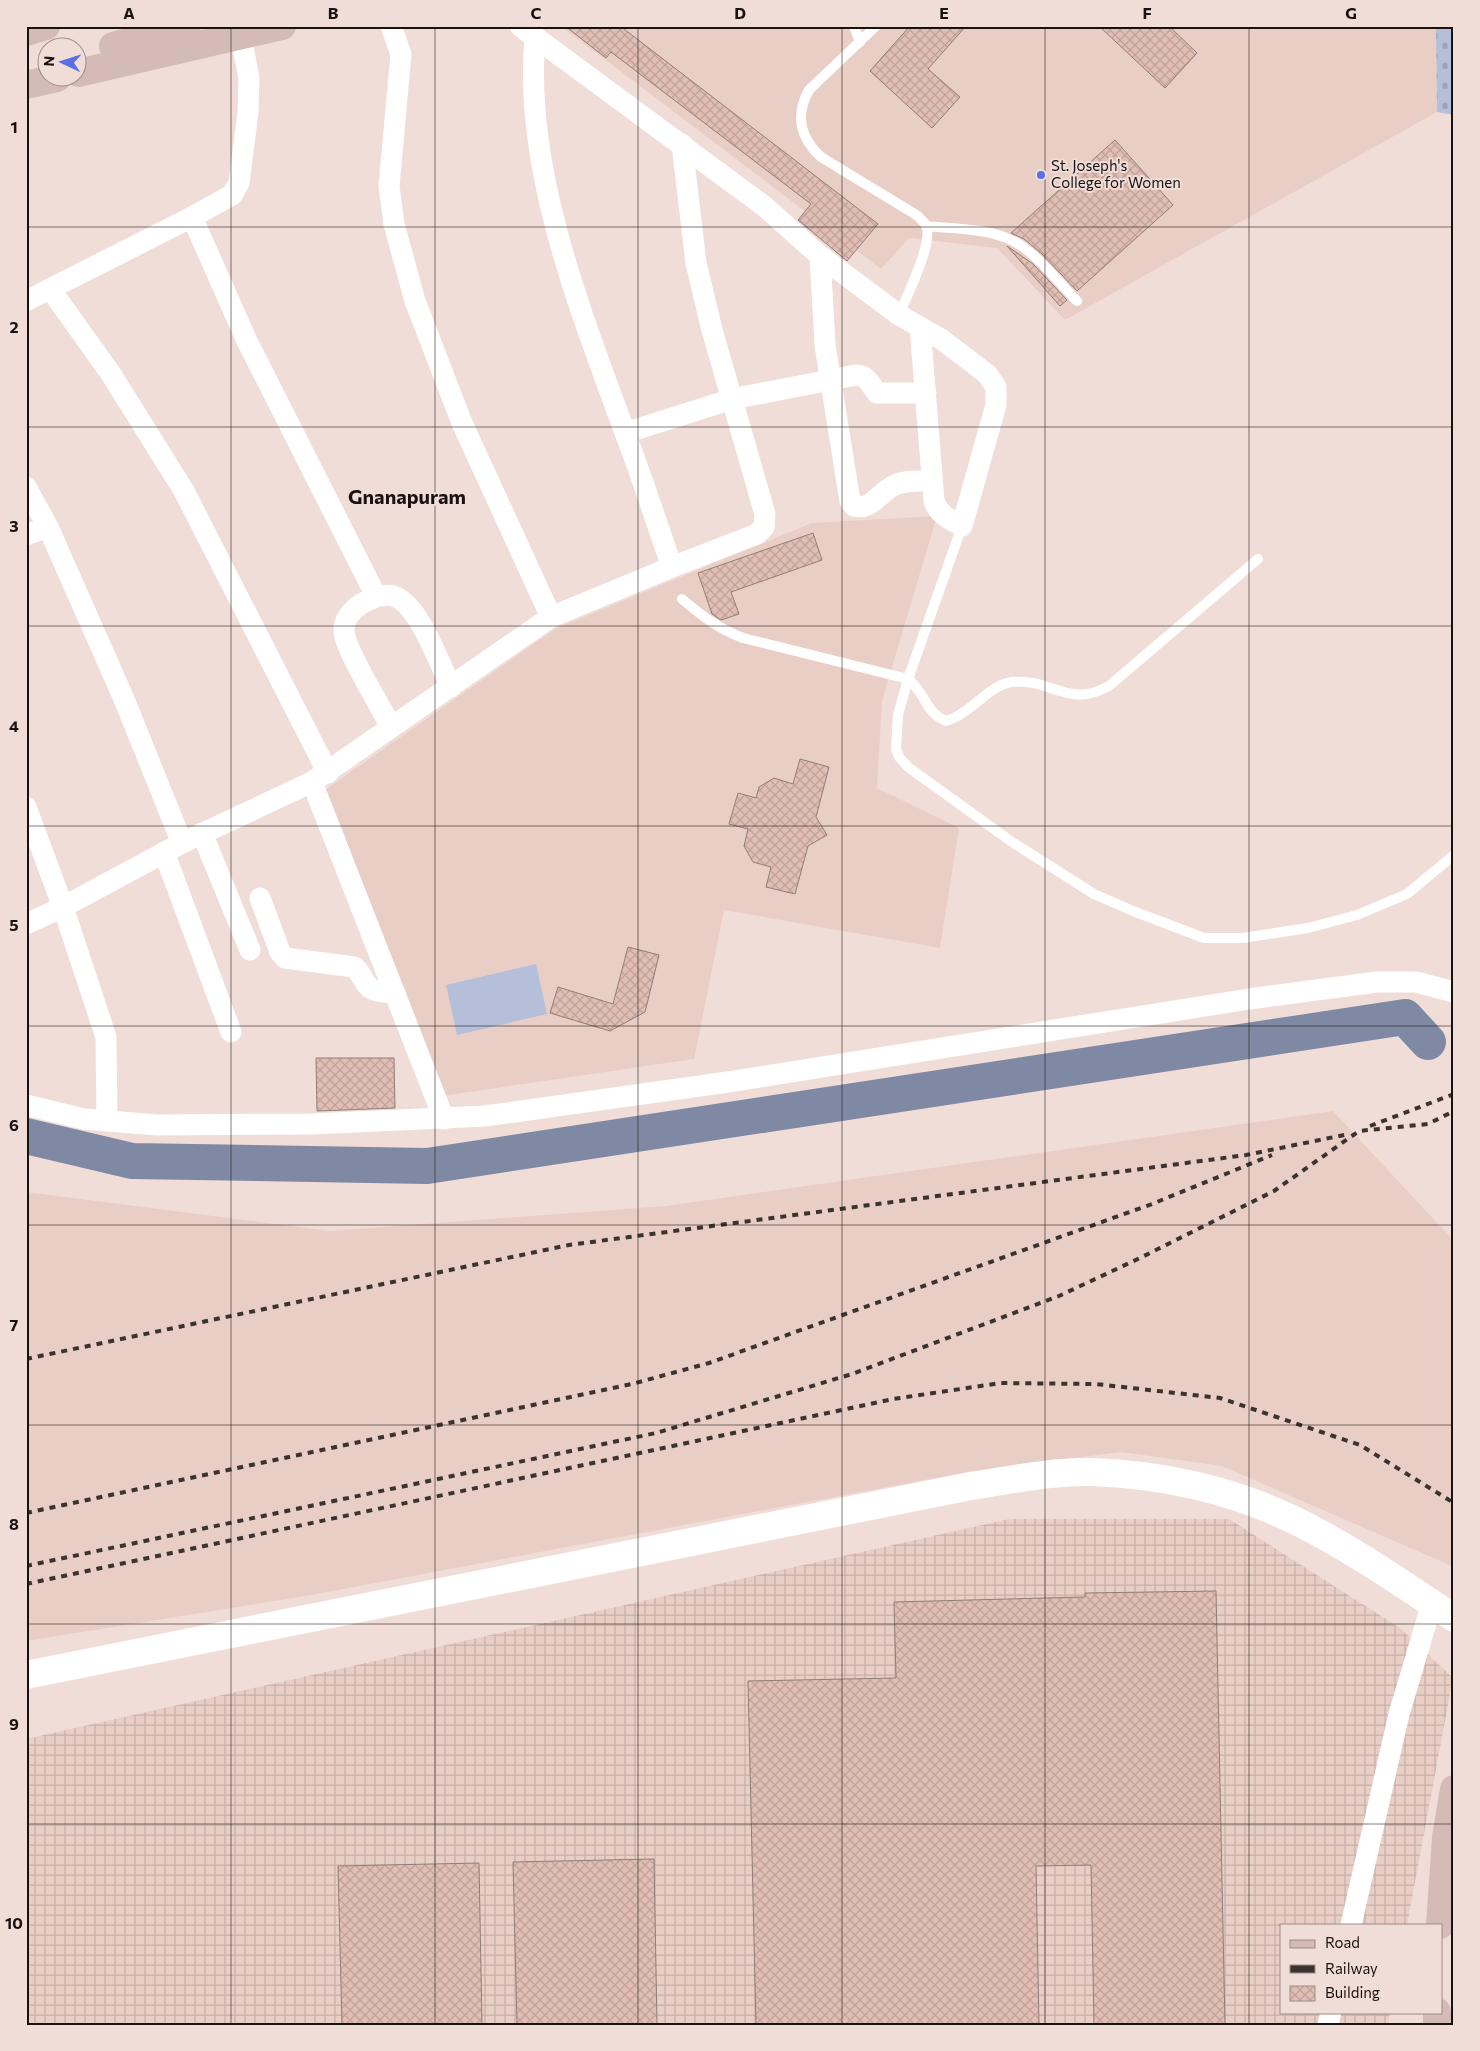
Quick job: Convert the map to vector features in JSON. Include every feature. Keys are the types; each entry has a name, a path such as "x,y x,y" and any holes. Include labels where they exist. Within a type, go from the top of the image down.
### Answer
{"main road":[{"path":"26,32 46,26"},
{"path":"88,53 187,26"},
{"path":"88,71 282,26"},
{"path":"1440,1924 1446,1837 1454,1789"}],"street":[{"path":"390,26 401,54 390,186 394,224 415,300 462,423 550,618"},
{"path":"527,32 532,67 533,107 541,162 556,224 578,298 672,567"},
{"path":"527,32 764,206 820,256 898,315 920,327 941,339 987,374 996,387 996,405 962,526 937,510 931,481 920,327"},
{"path":"26,302 192,217 232,194 238,183 248,112 248,78 241,37"},
{"path":"26,924 63,907 202,833 320,777 550,618 757,534 764,527 765,514 696,263 682,144"},
{"path":"192,217 247,341 376,596"},
{"path":"820,256 823,320 829,379 848,494 854,506 860,508 867,506 897,484 931,481"},
{"path":"51,290 111,374 184,491 320,777 395,994 444,1120"},
{"path":"625,433 732,399 829,379 863,375 877,392 926,393"},
{"path":"26,487 48,526 116,681 173,848 231,1032"},
{"path":"26,535 48,526"},
{"path":"391,727 349,647 344,631 347,618 356,607 376,596 394,596 406,603 415,614 451,687"},
{"path":"26,807 63,907 106,1037 107,1121"},
{"path":"202,833 250,950"},
{"path":"260,898 280,952 285,958 354,967 360,972 368,986 376,991 395,994"},
{"path":"26,1105 58,1114 156,1125 312,1124 444,1120 728,1082 1249,999 1377,982 1416,982 1454,992"},
{"path":"26,1675 971,1486 1043,1475 1090,1472 1153,1476 1212,1489 1264,1506 1345,1548 1443,1611 1398,1714 1351,1924"}],"lane":[{"path":"854,26 860,42"},
{"path":"876,26 809,90 803,102 800,116 802,133 811,147 821,157 918,216 926,226 927,239 924,254 898,315"},
{"path":"926,226 981,233 1012,240 1077,301"},
{"path":"962,526 908,679 898,715 896,749 899,757 908,767 1065,877 1094,894 1179,930 1204,938 1244,938 1308,928 1357,915 1407,894 1454,854"},
{"path":"682,599 722,630 743,638 908,679 918,687 929,709 937,718 946,721 968,712 994,690 1009,682 1027,681 1076,695 1094,694 1109,686 1258,559"}],"shaded area":[{"name":"St. Joseph's College for Women","path":"561,26 1436,26 1437,112 1065,320 997,248 909,238 881,269"},
{"path":"937,516 882,701 877,788 959,828 940,948 724,910 694,1059 442,1096 325,790 555,629 812,523"},
{"path":"1333,1111 1454,1241 1454,1567 1222,1466 1121,1452 972,1471 306,1596 26,1641 26,1192 330,1231 666,1206"},
{"path":"1009,1519 1229,1519 1400,1628 1453,1678 1407,1924 1280,1924 1280,2014 1390,2014 1388,2025 26,2025 26,1739"}],"green space":[{"path":"1436,26 1454,26 1454,115 1437,112"},
{"path":"536,964 547,1014 457,1035 446,985"}],"building":[{"path":"565,26 620,26 878,224 847,261 798,220 811,204 611,52 606,58"},
{"path":"910,26 966,26 928,69 960,97 932,128 870,71"},
{"path":"1099,26 1169,26 1197,53 1165,88"},
{"path":"1115,140 1173,205 1077,291 1042,254 1024,239 1011,233"},
{"path":"1007,246 1033,264 1067,300 1060,306"},
{"path":"813,533 822,560 731,592 739,614 721,620 712,614 698,573"},
{"path":"800,759 829,767 816,817 827,835 808,846 795,894 766,887 771,867 753,862 744,846 748,829 729,824 738,793 756,798 759,787 774,778 793,784"},
{"path":"628,947 659,955 645,1012 610,1031 550,1013 558,987 613,1004"},
{"path":"316,1058 394,1058 395,1108 317,1111"},
{"path":"1216,1591 1225,2025 1094,2025 1091,1865 1036,1866 1039,2025 756,2025 748,1681 896,1678 894,1602 1085,1597 1085,1593"},
{"path":"654,1859 657,2025 517,2025 513,1862"},
{"path":"479,1863 482,2025 342,2025 338,1866"}],"waterway":[{"path":"26,1136 132,1161 427,1166 1405,1017 1428,1042"}],"railway":[{"path":"1370,1126 1454,1094"},
{"path":"26,1566 656,1433 852,1374 1059,1296 1140,1258 1274,1191 1359,1131 1428,1124 1454,1111"},
{"path":"26,1359 569,1245 1246,1155 1349,1134"},
{"path":"26,1513 632,1384 709,1363 1152,1204 1272,1155"},
{"path":"26,1584 893,1399 1001,1383 1096,1384 1220,1398 1360,1445 1454,1503"}],"place":[{"name":"St. Joseph's College for Women","path":"1041,175"}],"district":[{"name":"Gnanapuram","path":"407,497"}]}
